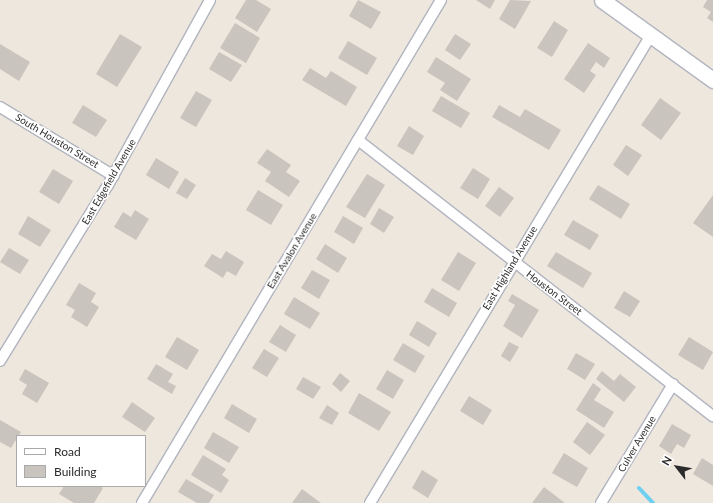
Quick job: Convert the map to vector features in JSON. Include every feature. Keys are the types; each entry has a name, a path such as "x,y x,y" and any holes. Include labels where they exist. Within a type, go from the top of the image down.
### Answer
{"main road":[{"path":"602,0 713,80"}],"street":[{"name":"East Edgefield Avenue","path":"0,361 114,176 210,0"},
{"name":"East Avalon Avenue","path":"146,502 441,0"},
{"name":"East Highland Avenue","path":"370,503 513,262 651,35"},
{"name":"South Houston Street","path":"0,107 114,176"},
{"name":"Houston Street","path":"358,140 713,416"},
{"name":"Culver Avenue","path":"601,503 673,384"}],"building":[{"path":"246,0 256,0 271,9 257,32 235,18"},
{"path":"358,0 381,12 371,29 349,16"},
{"path":"476,0 495,0 490,9"},
{"path":"510,0 531,1 515,29 499,19"},
{"path":"707,0 713,0 713,22 707,18 711,12 703,7"},
{"path":"554,21 568,30 552,57 537,48"},
{"path":"235,23 260,38 246,63 220,48"},
{"path":"120,34 142,47 117,87 96,74"},
{"path":"455,34 471,44 460,60 445,50"},
{"path":"348,41 377,58 367,75 338,58"},
{"path":"588,43 610,58 604,68 596,62 590,71 596,75 584,93 564,79"},
{"path":"0,44 30,62 19,81 0,69"},
{"path":"219,52 242,65 231,82 209,69"},
{"path":"436,57 471,79 457,101 440,90 445,83 427,72"},
{"path":"310,68 326,78 331,71 357,87 346,106 302,80"},
{"path":"196,91 212,100 196,127 180,118"},
{"path":"441,96 470,113 461,128 432,111"},
{"path":"660,98 681,113 661,140 641,125"},
{"path":"83,105 107,120 96,137 72,123"},
{"path":"499,105 520,117 525,109 561,130 549,150 492,117"},
{"path":"409,126 424,136 413,155 397,146"},
{"path":"626,145 642,155 628,176 613,165"},
{"path":"267,149 291,165 286,172 300,181 289,197 265,181 271,172 257,163"},
{"path":"156,158 179,172 169,189 146,175"},
{"path":"473,168 490,179 478,199 460,188"},
{"path":"53,169 73,181 59,204 39,192"},
{"path":"367,174 385,185 365,218 346,207"},
{"path":"185,178 196,185 187,199 176,193"},
{"path":"598,185 630,204 621,219 589,199"},
{"path":"499,187 514,198 500,217 485,206"},
{"path":"258,190 283,205 271,225 246,210"},
{"path":"713,195 713,237 693,223"},
{"path":"379,208 394,217 384,233 370,224"},
{"path":"135,210 149,219 136,240 114,227 123,212 131,217"},
{"path":"28,216 51,230 40,247 18,234"},
{"path":"343,216 363,228 354,244 334,232"},
{"path":"573,220 599,235 590,250 564,235"},
{"path":"325,244 347,258 338,273 316,259"},
{"path":"9,248 29,260 20,274 0,262"},
{"path":"226,251 244,262 236,276 227,271 223,278 204,266 212,254 221,259"},
{"path":"458,252 476,263 459,291 441,280"},
{"path":"556,252 592,273 583,288 547,266"},
{"path":"312,270 330,280 319,299 301,288"},
{"path":"79,283 96,293 91,302 99,307 87,327 71,317 75,310 66,305"},
{"path":"432,288 457,303 449,317 424,302"},
{"path":"624,291 640,301 630,317 614,308"},
{"path":"512,294 539,310 522,338 503,326 515,305 508,301"},
{"path":"294,297 320,313 310,329 284,314"},
{"path":"417,321 437,333 429,347 409,335"},
{"path":"280,325 296,335 286,352 269,342"},
{"path":"177,337 199,350 187,370 165,357"},
{"path":"689,337 713,352 703,370 678,355"},
{"path":"509,342 519,347 510,362 501,356"},
{"path":"403,343 425,356 415,373 393,360"},
{"path":"264,349 279,358 267,377 252,368"},
{"path":"576,353 595,364 585,380 567,369"},
{"path":"156,364 173,374 168,382 176,386 172,394 147,379"},
{"path":"25,369 49,383 37,403 22,394 27,385 19,380"},
{"path":"387,370 404,380 393,399 376,389"},
{"path":"602,371 614,381 620,374 636,387 624,402 596,379"},
{"path":"340,373 350,381 341,392 332,384"},
{"path":"303,377 321,387 313,399 296,389"},
{"path":"593,383 601,389 594,400 614,412 604,428 576,410"},
{"path":"359,393 391,412 379,431 348,413"},
{"path":"469,396 492,410 483,425 460,411"},
{"path":"132,402 155,418 145,432 122,417"},
{"path":"232,404 257,419 249,433 224,418"},
{"path":"327,405 339,413 332,425 319,418"},
{"path":"0,420 21,432 19,435 16,435 16,440 11,448 0,442"},
{"path":"587,422 605,435 590,455 573,442"},
{"path":"672,424 691,435 684,448 677,444 671,454 659,446"},
{"path":"213,432 239,447 229,463 204,448"},
{"path":"564,453 588,468 577,487 552,473"},
{"path":"203,455 226,469 222,475 229,480 221,493 191,475"},
{"path":"702,458 713,465 713,486 693,474"},
{"path":"422,470 438,480 428,498 412,488"},
{"path":"186,479 214,495 209,503 197,503 178,492"},
{"path":"63,487 103,488 94,503 74,503 59,494"},
{"path":"544,487 565,503 532,503"},
{"path":"302,489 321,503 292,503"}],"waterway":[{"path":"639,488 653,503"}]}
